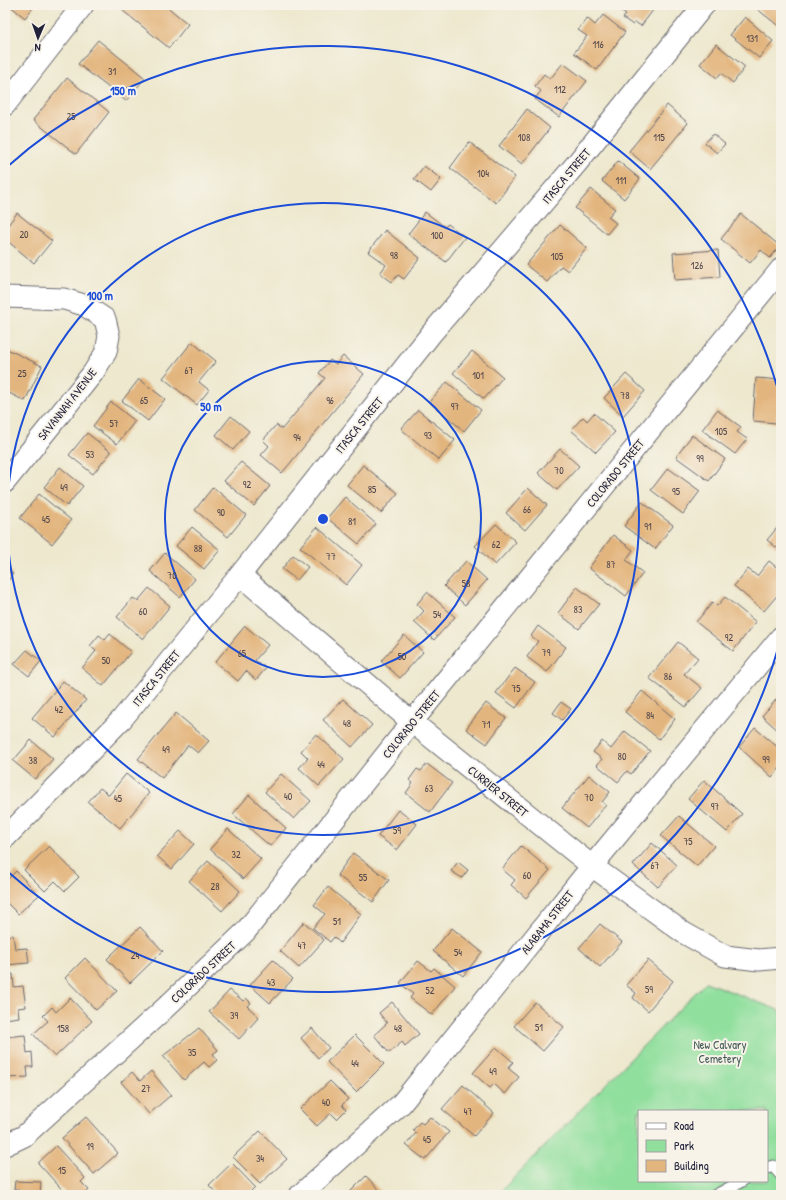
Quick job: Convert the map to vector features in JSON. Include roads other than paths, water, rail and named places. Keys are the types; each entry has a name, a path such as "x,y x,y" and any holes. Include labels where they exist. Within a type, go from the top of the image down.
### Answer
{"street":[{"path":"5,105 84,5"},
{"name":"ITASCA STREET","path":"5,838 122,719 240,575 431,334 577,163 704,5"},
{"name":"COLORADO STREET","path":"5,1145 24,1136 164,1009 245,932 412,722 781,269"},
{"name":"SAVANNAH AVENUE","path":"5,297 64,299 84,305 105,319 109,336 106,352 92,373 5,482"},
{"name":"CURRIER STREET","path":"240,575 412,722 592,866 684,933 725,956 759,960 781,958"},
{"name":"ALABAMA STREET","path":"300,1195 402,1104 592,866 781,637"}],"lane":[{"path":"770,1167 781,1175"},
{"path":"716,1195 740,1182"}],"park label":[{"name":"New Calvary Cemetery","path":"720,1051"}]}
